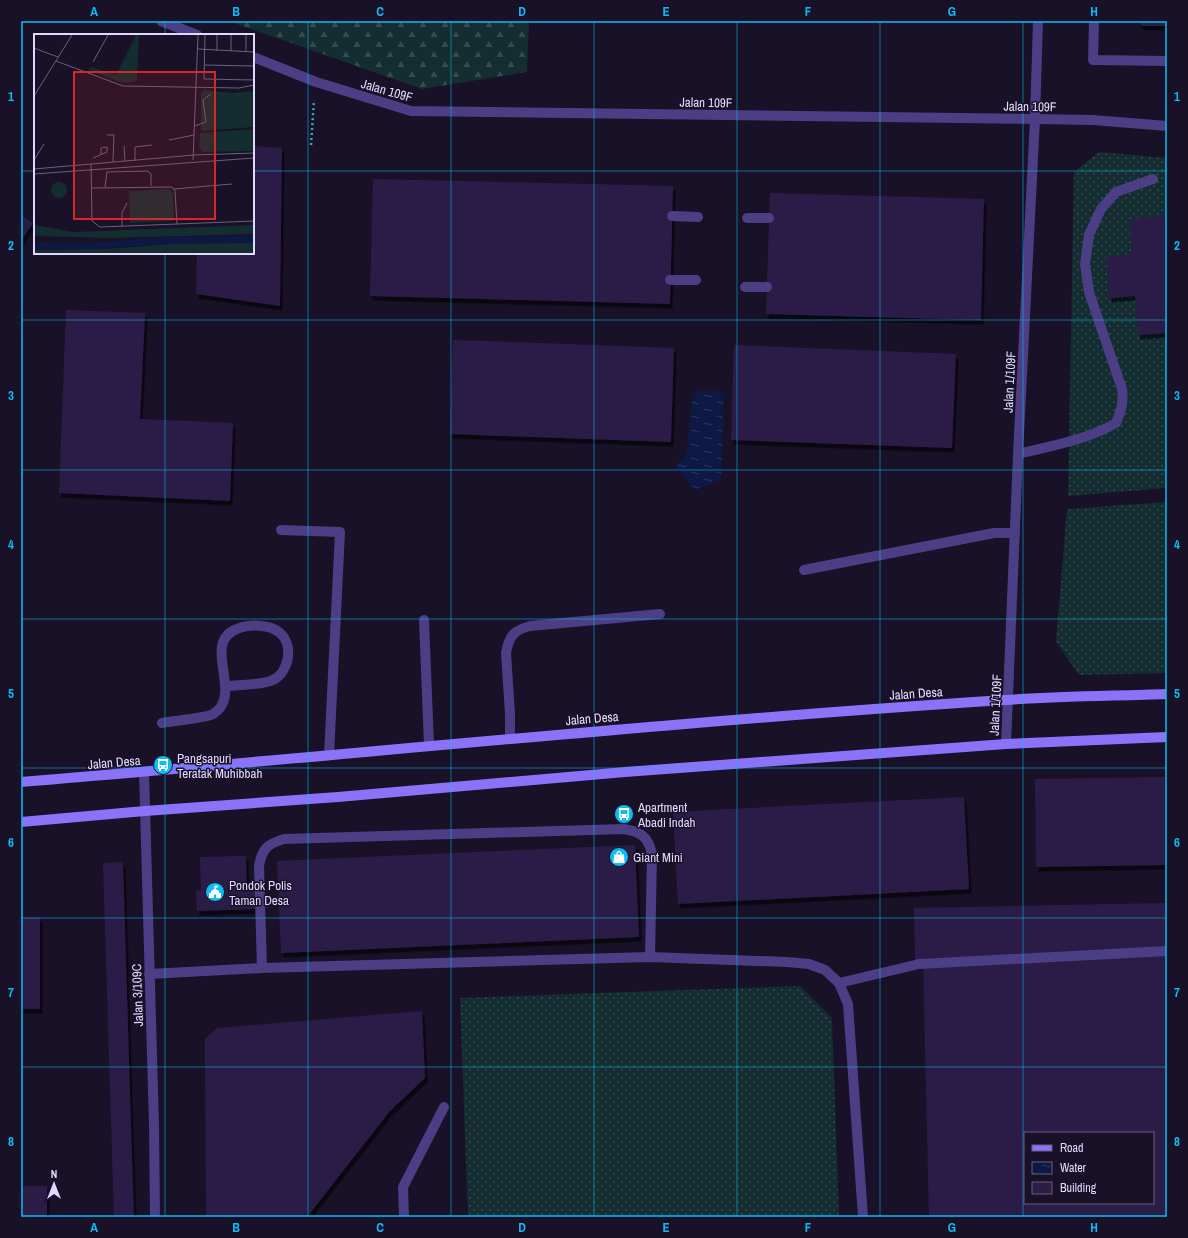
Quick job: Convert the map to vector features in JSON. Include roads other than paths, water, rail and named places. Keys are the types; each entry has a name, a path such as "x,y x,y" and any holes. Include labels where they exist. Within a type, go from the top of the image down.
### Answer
{"main road":[{"name":"Jalan Desa","path":"21,782 510,738 1008,699 1167,694"},
{"path":"21,822 145,811 338,797 625,772 1006,744 1167,737"}],"street":[{"path":"161,21 194,34"},
{"name":"Jalan 1/109F","path":"1006,744 1018,454 1035,119 1038,21"},
{"path":"1094,21 1093,60 1167,61"},
{"name":"Jalan 109F","path":"254,57 316,82 411,111 1093,120 1167,126"},
{"path":"1018,454 1087,436 1116,423 1122,407 1122,389 1089,292 1085,264 1089,235 1101,209 1116,192 1154,179"},
{"path":"672,216 698,217"},
{"path":"747,218 769,218"},
{"path":"670,280 696,280"},
{"path":"745,287 767,287"},
{"path":"281,530 340,532 329,755"},
{"path":"804,570 994,533 1015,533"},
{"path":"510,738 506,652 508,643 513,634 520,628 660,614"},
{"path":"424,620 429,745"},
{"path":"162,723 212,715 221,708 226,697 221,656 222,645 227,635 236,629 246,626 262,626 272,628 281,634 286,643 288,653 286,667 281,675 273,680 264,682 225,686"},
{"name":"Jalan 3/109C","path":"144,772 154,1126 155,1217"},
{"path":"262,968 259,866 260,856 266,848 274,842 284,839 624,829 635,831 644,836 650,844 652,854 650,957"},
{"path":"839,983 918,964 1167,951"},
{"path":"149,974 262,968 650,957 809,964 825,970 839,983 848,1004 863,1217"},
{"path":"404,1217 403,1187 444,1107"}],"water":[{"path":"693,391 724,391 721,480 695,490 675,466 686,455"}],"place":[{"name":"Pangsapuri Teratak Muhibbah","path":"163,765"},
{"name":"Apartment Abadi Indah","path":"624,814"},
{"name":"Giant Mini","path":"619,857"},
{"name":"Pondok Polis Taman Desa","path":"215,892"}]}
